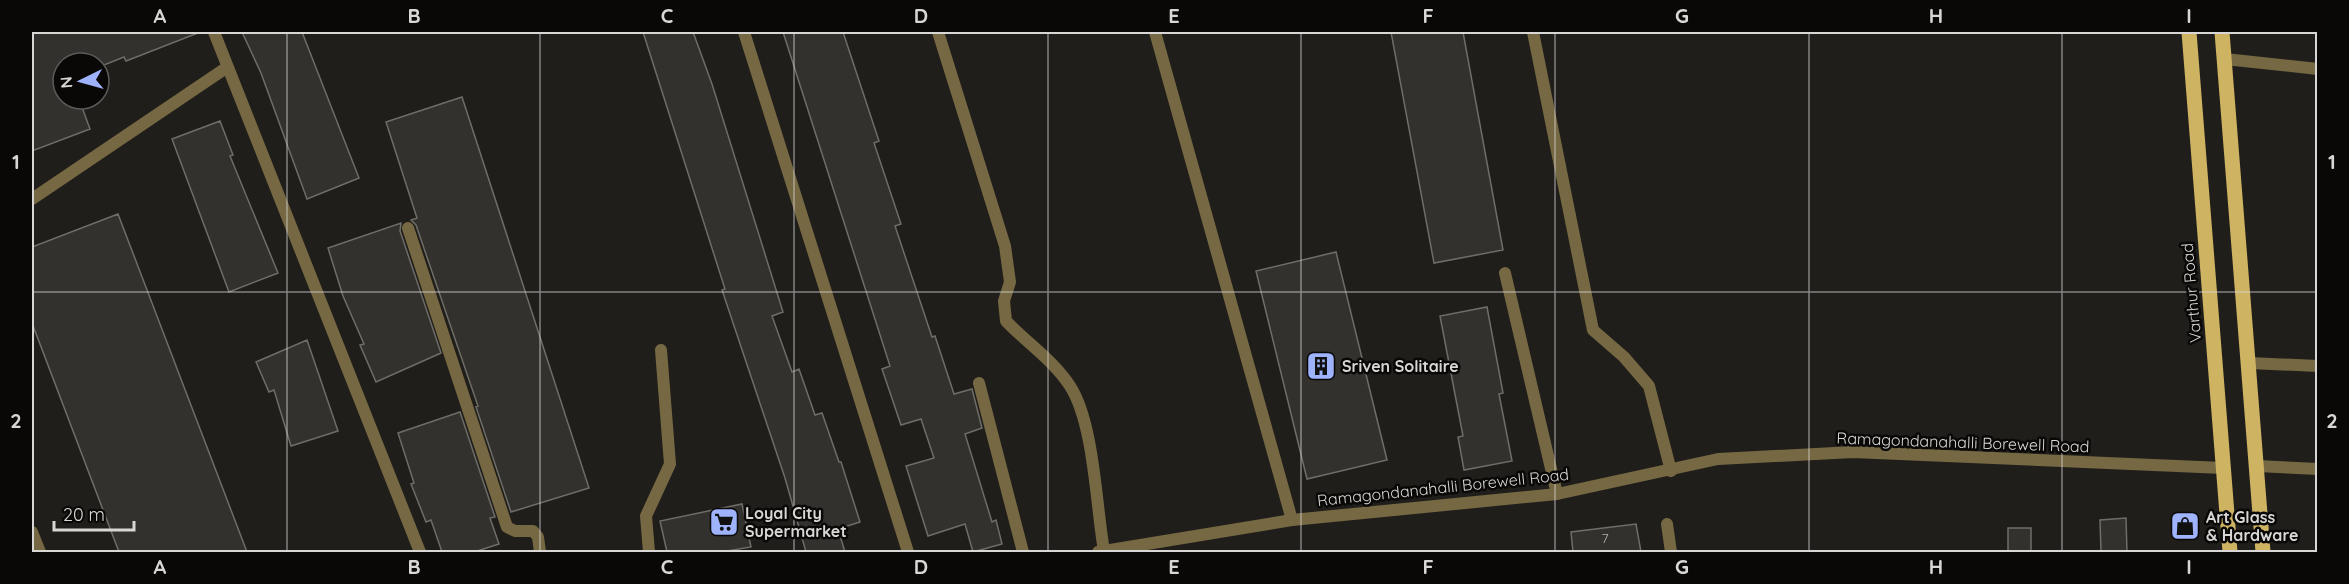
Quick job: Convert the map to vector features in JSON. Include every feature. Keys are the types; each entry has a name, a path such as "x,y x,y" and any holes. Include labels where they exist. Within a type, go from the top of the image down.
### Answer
{"main road":[{"name":"Varthur Road","path":"2189,32 2230,552"},
{"path":"2222,32 2264,552"}],"street":[{"path":"214,32 226,68 420,552"},
{"path":"744,32 908,552"},
{"path":"938,32 1005,246 1010,282 1004,301 1006,321 1046,358 1070,386 1085,416 1101,552"},
{"path":"1155,32 1292,520"},
{"path":"1533,32 1593,330 1624,357 1649,386 1671,471"},
{"path":"2225,59 2318,69"},
{"path":"32,199 226,68"},
{"path":"408,228 507,526 515,531 532,531 538,537 540,552"},
{"path":"1505,273 1557,494"},
{"path":"649,552 646,516 670,464 661,350"},
{"path":"2249,363 2318,366"},
{"path":"979,383 1023,552"},
{"name":"Ramagondanahalli Borewell Road","path":"1101,552 1127,550 1292,520 1557,494 1719,459 1853,452 2223,468"},
{"path":"2257,466 2318,469"},
{"path":"1667,524 1671,552"},
{"path":"32,531 39,552"}],"building":[{"path":"32,32 198,32 126,61 124,57 111,62 111,51 51,51 51,111 83,111 90,129 32,151"},
{"path":"242,32 302,32 359,178 307,199 261,73"},
{"path":"643,32 693,32 712,84 783,312 772,316 792,372 799,369 815,415 822,413 839,462 841,462 860,522 838,529 845,552 806,552 785,478 722,290 725,289"},
{"path":"783,32 843,32 879,141 874,143 901,224 895,226 932,337 935,336 954,394 972,389 982,428 965,434 992,522 996,520 1002,544 973,552 965,524 928,536 906,466 934,458 921,419 901,425 882,369 890,366"},
{"path":"1391,32 1463,32 1503,250 1434,263"},
{"path":"462,97 589,488 511,512 476,407 478,406 416,225 411,220 417,218 386,122"},
{"path":"220,121 233,155 230,156 278,273 229,292 172,139"},
{"path":"118,214 247,552 119,552 32,323 32,247"},
{"path":"401,223 400,231 441,353 376,382 360,345 364,344 343,296 328,248"},
{"name":"Sriven Solitaire","path":"1336,252 1387,460 1307,479 1256,271"},
{"path":"1487,307 1503,393 1499,394 1512,461 1464,470 1458,437 1463,436 1440,316"},
{"path":"307,340 338,431 291,446 274,390 269,392 256,362"},
{"path":"460,412 495,517 490,518 499,544 474,552 442,552 431,520 426,522 411,484 414,483 398,433"},
{"path":"742,504 751,547 721,552 667,552 660,521"},
{"path":"2126,518 2127,552 2101,552 2100,520"},
{"path":"1636,524 1641,552 1573,552 1571,532"},
{"path":"2008,528 2031,528 2031,552 2008,552"}],"place":[{"name":"Sriven Solitaire","path":"1321,366"},
{"name":"Loyal City Supermarket","path":"724,522"},
{"name":"Art Glass & Hardware","path":"2185,526"}]}
